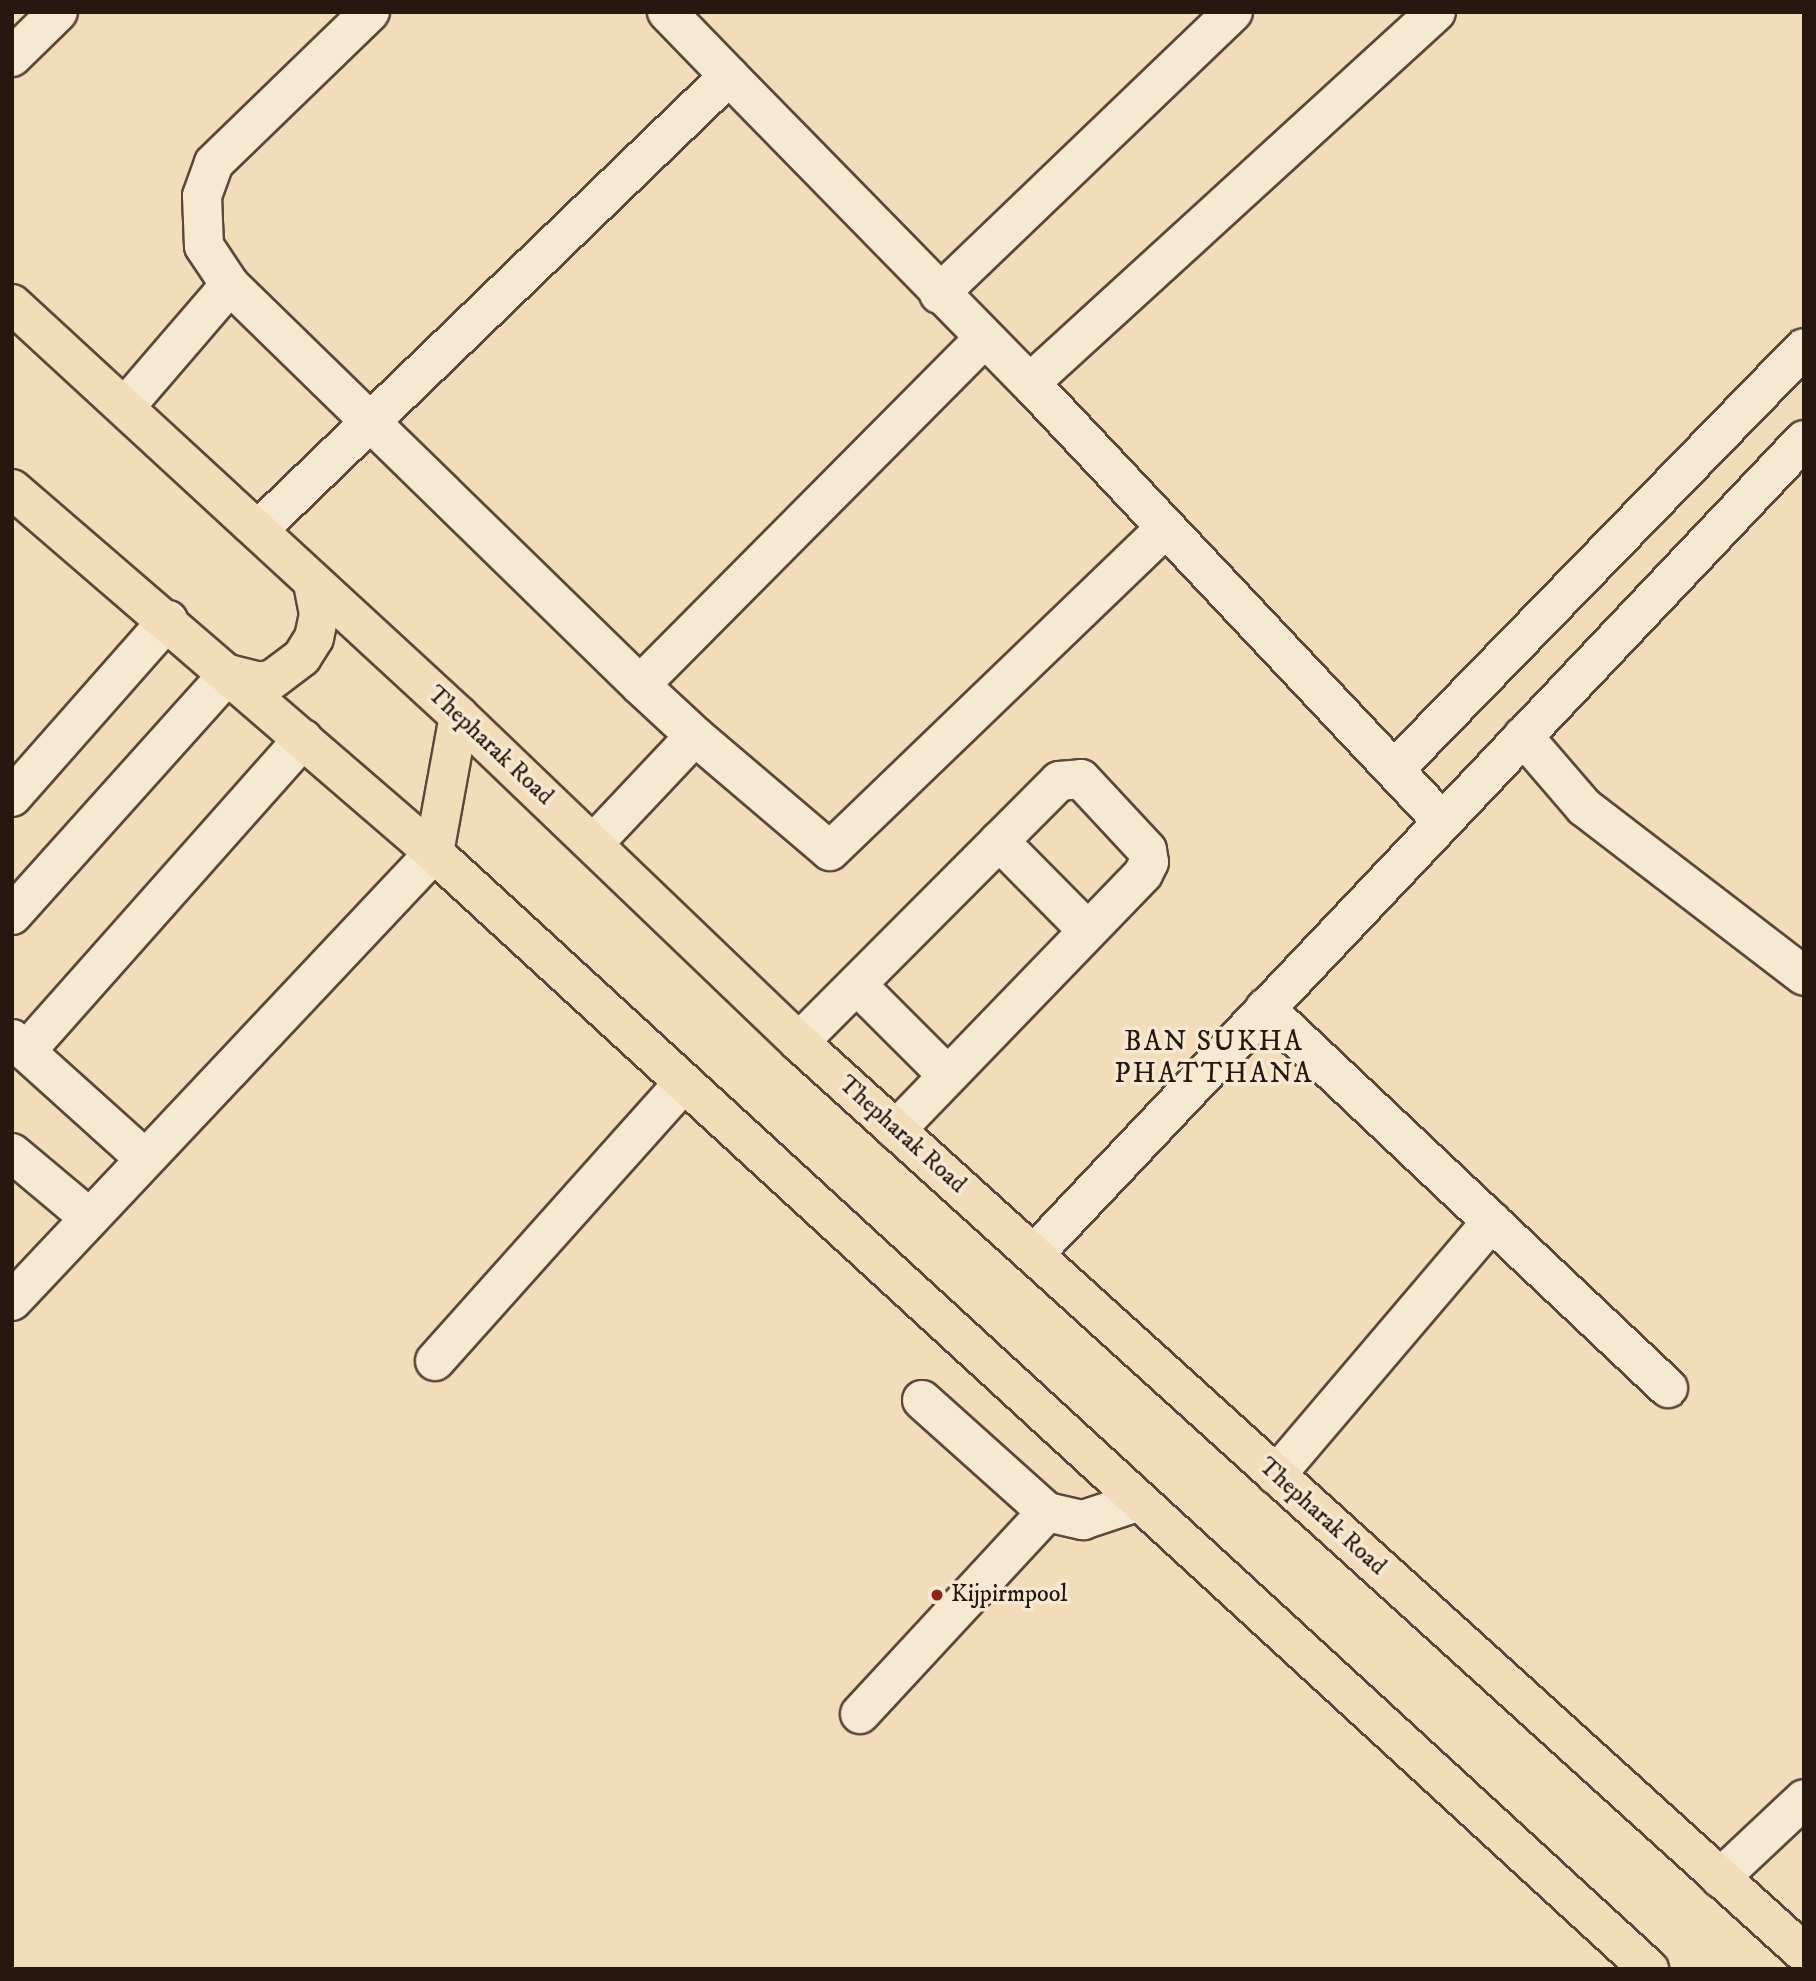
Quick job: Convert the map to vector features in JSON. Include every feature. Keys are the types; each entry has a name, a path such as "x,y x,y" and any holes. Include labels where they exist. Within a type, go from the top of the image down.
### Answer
{"main road":[{"name":"Thepharak Road","path":"12,304 459,716 800,1042 1804,1953"},
{"path":"12,489 168,620 434,853 1137,1503 1649,1969"},
{"path":"229,674 266,680 291,669 314,638 319,614 313,584"},
{"path":"434,853 459,716"}],"street":[{"path":"12,57 58,12"},
{"path":"370,12 214,163 202,196 204,246 230,285 640,685 695,736 830,851 1163,530"},
{"path":"667,12 983,340 1030,383 1163,530 1442,821"},
{"path":"939,295 1233,12"},
{"path":"1030,383 1436,12"},
{"path":"258,530 729,76"},
{"path":"125,407 230,285"},
{"path":"640,685 983,340"},
{"path":"1394,770 1804,348"},
{"path":"1035,1253 1804,440"},
{"path":"12,797 168,620"},
{"path":"12,915 229,674"},
{"path":"594,843 695,736"},
{"path":"1523,736 1584,807 1804,976"},
{"path":"144,1158 20,1044 303,739"},
{"path":"800,1042 1059,781 1081,779 1147,850 1149,862 1143,874 946,1074 896,1130"},
{"path":"999,841 1086,929"},
{"path":"15,1291 434,853"},
{"path":"858,986 946,1074"},
{"path":"1265,1008 1668,1388"},
{"path":"435,1361 682,1084"},
{"path":"12,1153 74,1205"},
{"path":"1276,1475 1492,1221"},
{"path":"922,1400 1047,1512 1083,1520 1137,1503"},
{"path":"860,1714 1047,1512"},
{"path":"1720,1878 1804,1799"}],"place":[{"name":"Kijpirmpool","path":"937,1595"}],"district":[{"name":"BAN SUKHA PHATTHANA","path":"1214,1058"}]}
